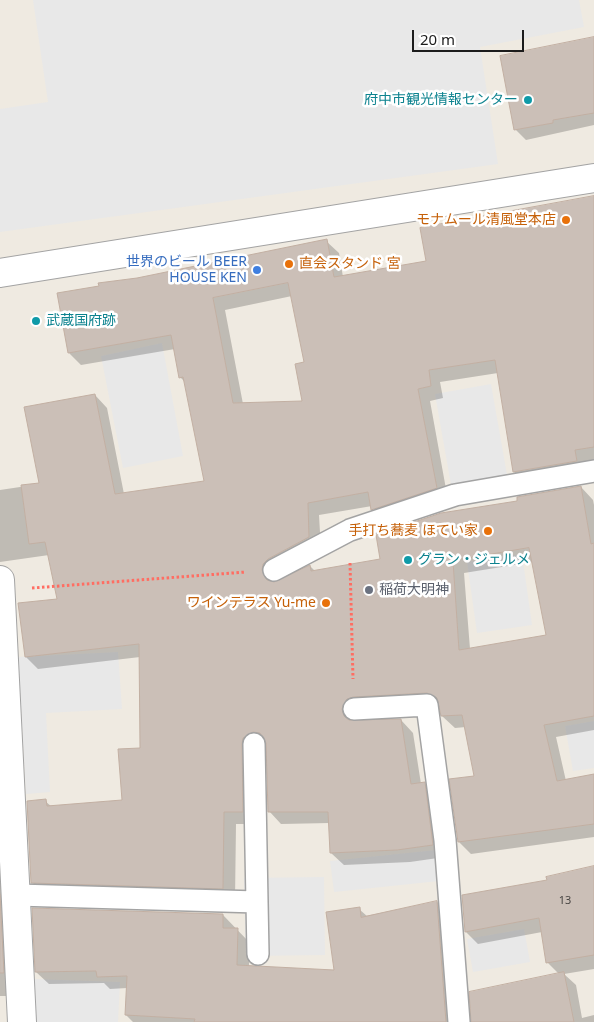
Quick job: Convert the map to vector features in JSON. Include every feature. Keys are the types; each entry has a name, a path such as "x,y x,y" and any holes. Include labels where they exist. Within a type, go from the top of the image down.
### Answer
{"street":[{"path":"0,273 594,178"},
{"path":"1,585 22,1022"}],"lane":[{"path":"274,570 350,530 455,495 594,472"},
{"path":"354,709 427,705 445,840 459,1022"},
{"path":"254,744 258,954"},
{"path":"17,895 257,902"}],"path":[{"path":"350,530 354,709"},
{"path":"1,585 274,570"}],"shaded area":[{"path":"33,0 579,0 584,27 480,47 498,164 0,232 0,109 48,102"},
{"path":"162,343 183,456 123,468 101,356"},
{"path":"491,384 507,475 451,485 435,394"},
{"path":"522,554 532,625 477,633 467,562"},
{"path":"118,652 122,709 46,713 50,792 26,794 18,657"},
{"path":"594,721 594,768 573,771 565,726"},
{"path":"436,850 439,881 334,892 330,861"},
{"path":"324,877 325,955 246,956 244,878"},
{"path":"524,929 530,962 473,972 467,939"},
{"path":"34,979 120,982 118,1022 35,1022"}],"building":[{"name":"府中市観光情報センター","path":"594,37 594,113 553,120 553,123 514,130 500,56"},
{"path":"594,196 594,447 575,450 577,461 513,472 495,360 429,370 431,386 418,389 437,488 371,510 368,492 308,503 309,537 268,559 263,564 262,570 267,580 274,582 310,565 311,571 380,559 376,535 441,513 517,501 517,497 581,486 591,544 594,543 594,716 544,725 557,781 594,774 594,824 458,842 449,779 474,776 462,715 441,716 437,698 427,693 353,697 347,699 342,709 344,716 349,720 401,719 411,784 425,782 433,845 397,850 330,853 328,812 268,812 266,743 260,733 253,732 243,738 242,744 243,812 224,812 223,889 31,883 27,801 46,799 47,806 122,800 118,749 140,748 139,644 25,657 18,603 57,599 45,542 29,544 21,485 39,483 24,407 95,394 115,494 204,481 183,377 179,378 171,335 68,353 57,293 99,286 98,283 137,278 327,239 334,277 426,261 420,228","holes":["288,283 304,362 295,364 302,401 233,403 213,298","529,548 546,635 459,650 453,561"]},
{"path":"594,866 594,955 546,963 539,918 465,932 462,895 547,880 546,877"},
{"path":"0,894 4,973 0,973"},
{"path":"437,901 446,1022 194,1022 195,1019 125,1015 127,976 97,977 96,971 35,972 32,908 223,914 223,928 238,928 237,965 334,970 326,912 360,907 361,917"},
{"path":"564,972 574,1022 471,1022 469,992"}],"place":[{"name":"府中市観光情報センター","path":"528,100"},
{"name":"モナムール清風堂本店","path":"566,220"},
{"name":"直会スタンド 宮","path":"289,264"},
{"name":"世界のビール BEER HOUSE KEN","path":"257,270"},
{"name":"武蔵国府跡","path":"36,321"},
{"name":"手打ち蕎麦 ほてい家","path":"488,531"},
{"name":"グラン・ジェルメ","path":"408,560"},
{"name":"稲荷大明神","path":"369,590"},
{"name":"ワインテラス Yu-me","path":"326,603"}]}
